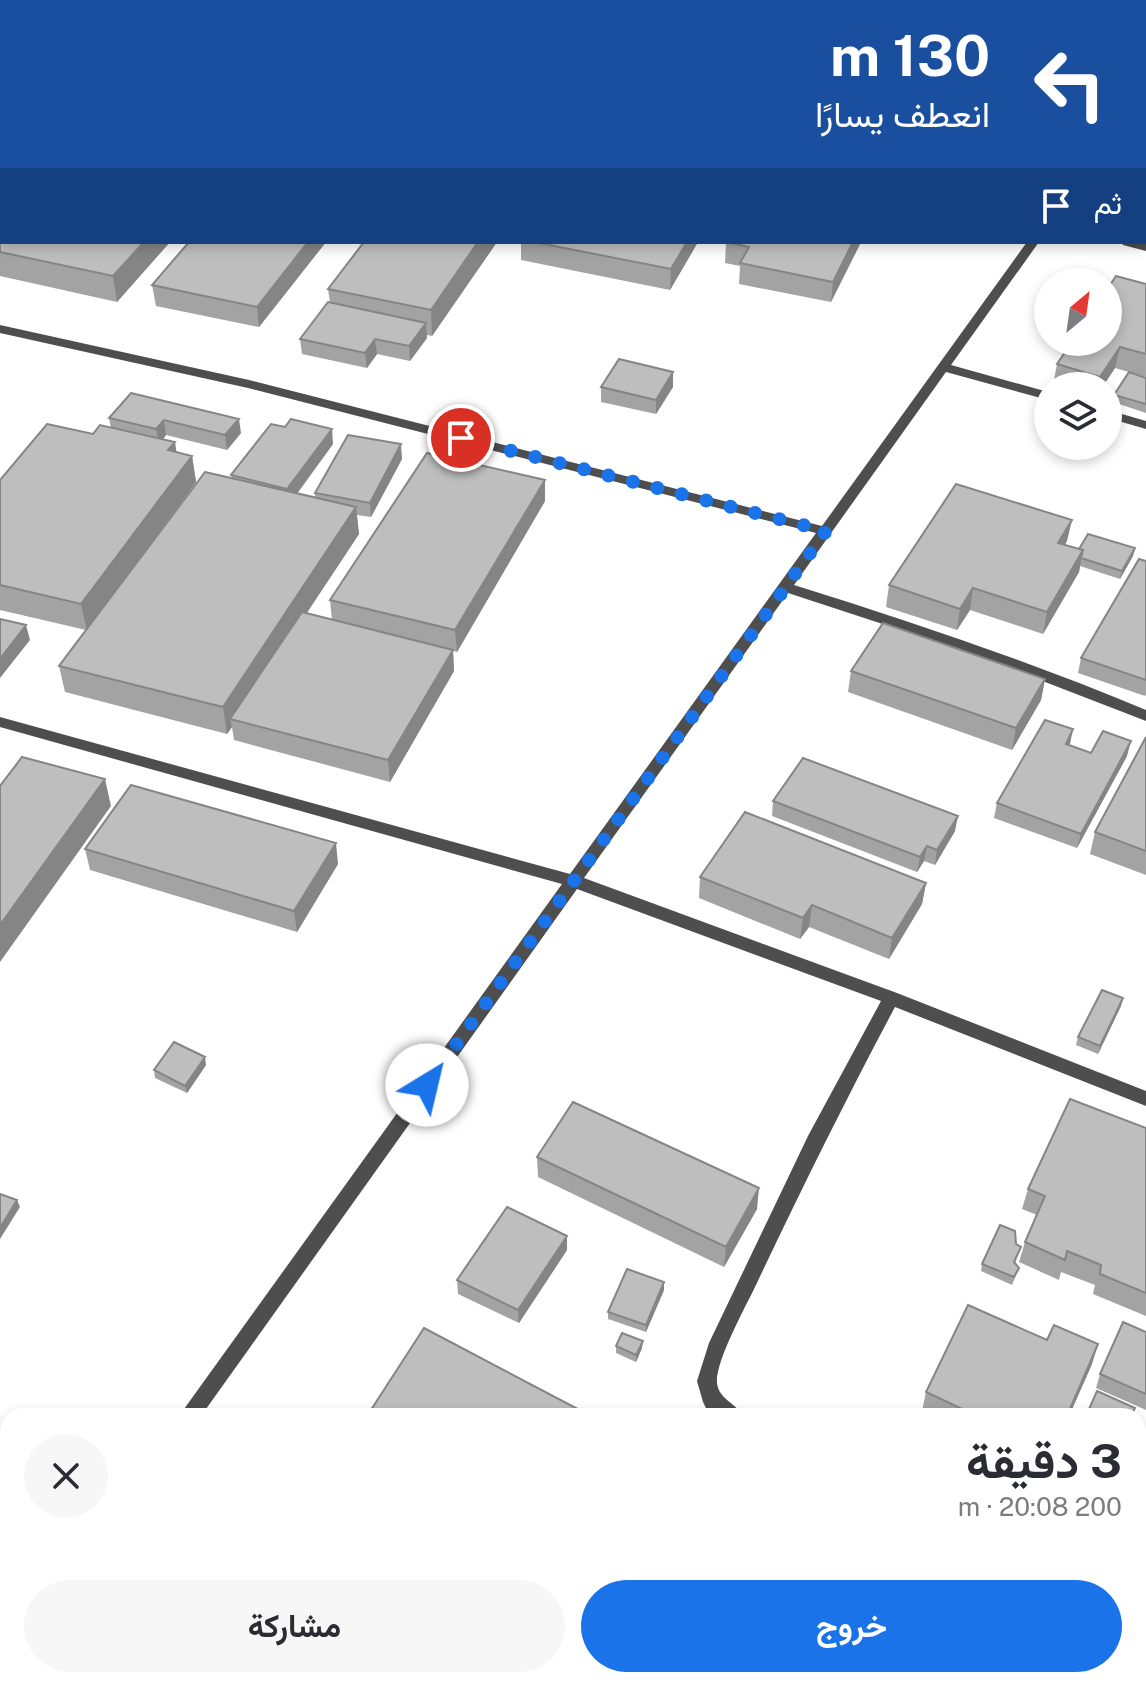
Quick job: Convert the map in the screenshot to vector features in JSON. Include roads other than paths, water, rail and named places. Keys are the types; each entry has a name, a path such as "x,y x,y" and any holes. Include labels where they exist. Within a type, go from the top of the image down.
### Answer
{"street":[{"path":"195,1408 1032,244"},
{"path":"0,329 249,384 826,531"},
{"path":"944,367 1034,392"},
{"path":"1122,418 1146,425"},
{"path":"785,587 1094,693 1146,716"},
{"path":"0,722 574,881 891,998 1146,1099"},
{"path":"721,1408 713,1402 707,1381 719,1343 817,1136 891,998"}]}
